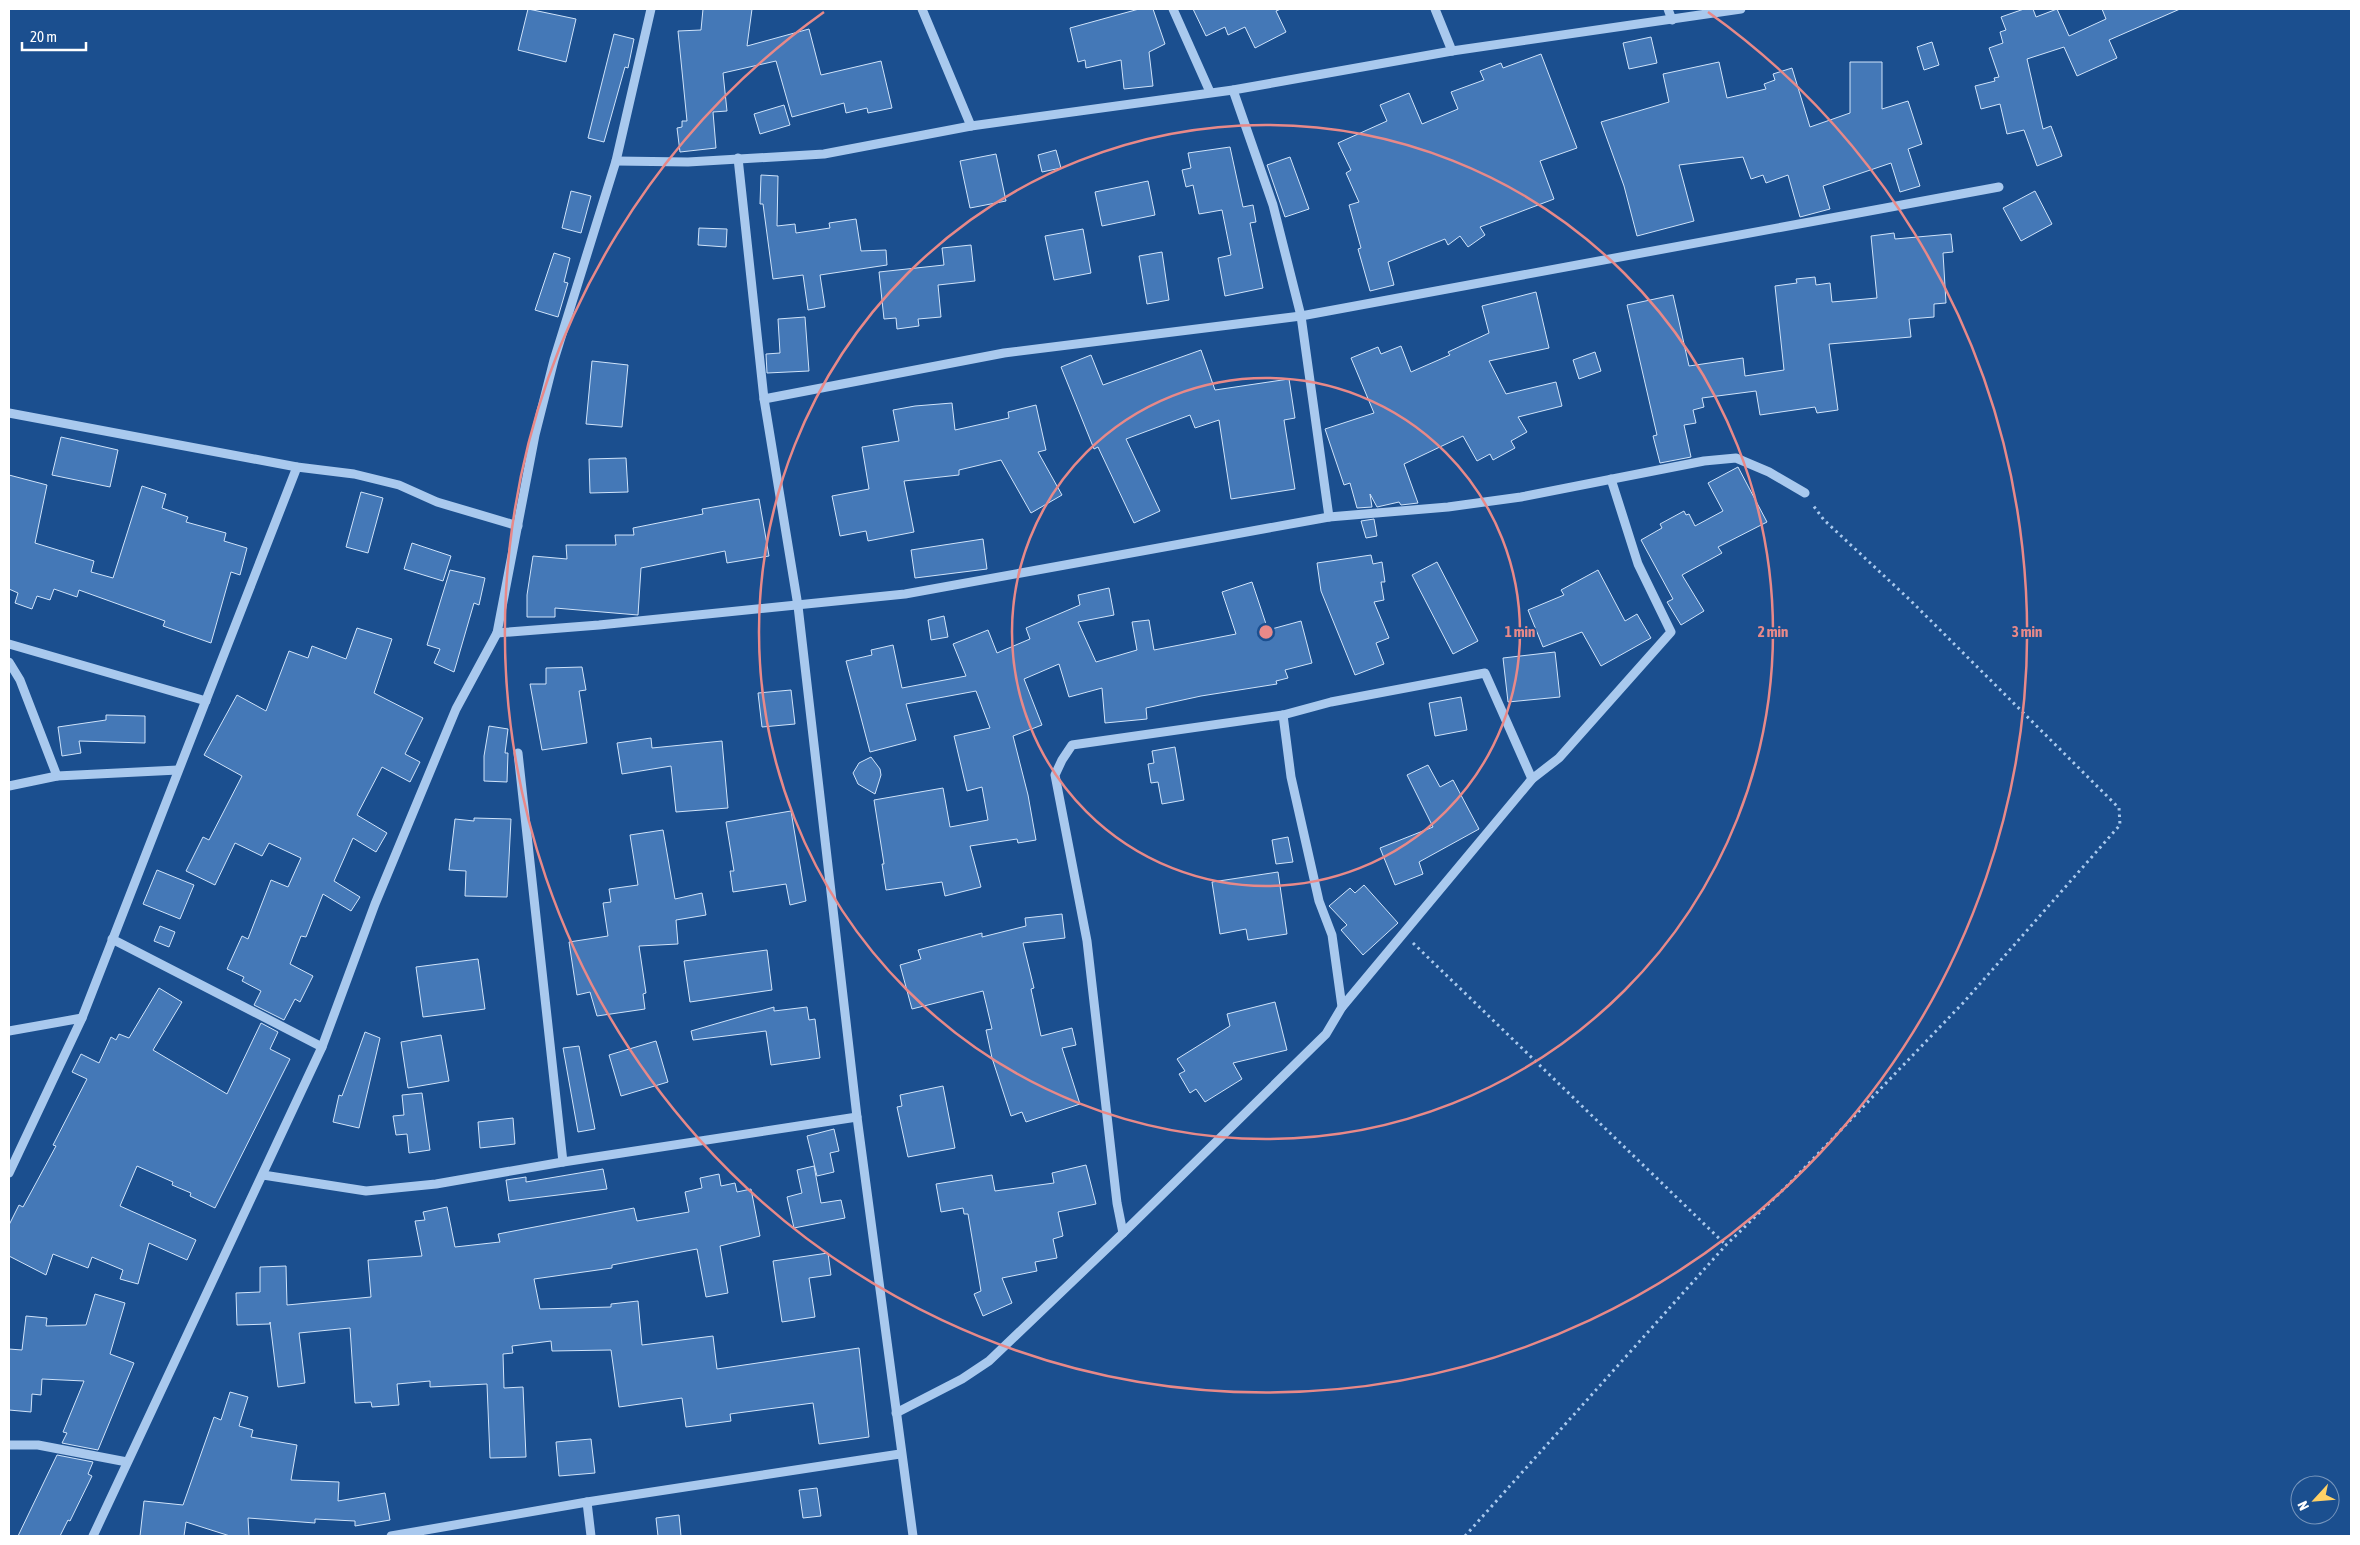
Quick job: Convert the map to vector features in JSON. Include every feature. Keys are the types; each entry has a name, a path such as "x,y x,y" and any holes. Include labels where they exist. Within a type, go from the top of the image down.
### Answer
{"street":[{"path":"93,1536 322,1047 375,904 456,709 497,634 535,436 554,360 616,161 651,9"},
{"path":"922,9 972,126"},
{"path":"1173,9 1210,92"},
{"path":"1435,9 1452,51"},
{"path":"1668,9 1672,20"},
{"path":"616,161 688,162 824,154 972,126 1233,90 1452,51 1741,9"},
{"path":"1233,90 1273,204 1300,316 1329,517"},
{"path":"738,158 764,399 798,606 857,1116 900,1454 913,1536"},
{"path":"764,399 1004,353 1300,316 1999,187"},
{"path":"9,413 297,467 354,474 399,485 437,502 518,526"},
{"path":"497,634 798,606 905,594 1329,517 1503,500 1704,461 1736,458 1769,472 1805,494"},
{"path":"9,1173 82,1018 297,467"},
{"path":"896,1413 962,1379 990,1361 1326,1034 1342,1007 1532,779 1559,758 1671,632 1638,564 1611,479"},
{"path":"9,644 206,701"},
{"path":"9,662 20,680 57,776"},
{"path":"1123,1233 1117,1203 1087,941 1055,775 1062,760 1072,746 1283,715 1331,702 1485,673 1532,779"},
{"path":"1283,715 1292,777 1319,901 1332,935 1342,1007"},
{"path":"518,753 563,1162"},
{"path":"9,786 57,776 178,770"},
{"path":"112,939 322,1047"},
{"path":"9,1031 82,1018"},
{"path":"263,1175 366,1191 436,1184 857,1116"},
{"path":"9,1445 38,1445 128,1462"},
{"path":"391,1536 587,1502 900,1454"},
{"path":"587,1502 591,1536"}],"path":[{"path":"1465,1536 1726,1245 1788,1185 1963,1003 2120,825 2119,808 1910,600 1824,520 1805,494"},
{"path":"1403,934 1726,1245"}],"building":[{"path":"528,9 576,19 566,62 518,50"},
{"path":"703,9 752,9 747,46 809,29 821,75 881,61 892,108 868,113 867,108 846,113 844,103 792,117 776,61 723,73 727,111 713,112 716,148 680,152 677,128 682,127 682,121 687,121 678,31 701,30"},
{"path":"1139,9 1153,9 1165,44 1149,52 1153,86 1124,89 1121,60 1086,68 1085,60 1078,62 1070,28"},
{"path":"1193,9 1281,9 1276,11 1286,32 1255,48 1245,27 1228,35 1225,27 1206,36"},
{"path":"2024,9 2033,9 2036,17 2057,9 2069,36 2106,19 2102,9 2180,9 2109,40 2117,58 2077,76 2064,47 2027,59 2043,129 2051,126 2062,156 2037,166 2024,130 2007,134 2000,104 1981,109 1975,86 1995,81 1994,78 1999,77 1989,48 2003,43 2000,32 2006,30 2001,17"},
{"path":"614,34 634,39 628,68 625,67 604,142 588,138"},
{"path":"1651,37 1657,63 1629,69 1623,43"},
{"path":"1932,42 1939,65 1924,70 1917,47"},
{"path":"1541,54 1577,148 1540,161 1554,199 1480,227 1485,235 1468,247 1460,236 1448,245 1445,239 1388,262 1394,285 1370,291 1358,249 1361,248 1349,205 1359,202 1346,173 1351,170 1338,143 1387,121 1380,105 1409,93 1422,124 1458,109 1451,92 1484,80 1480,71 1501,63 1503,68"},
{"path":"1719,62 1727,98 1766,89 1764,84 1775,80 1773,74 1792,68 1810,127 1850,113 1850,62 1882,62 1882,109 1908,101 1922,144 1908,149 1920,186 1900,192 1891,163 1823,186 1830,209 1800,217 1788,175 1766,183 1763,175 1751,179 1743,157 1679,165 1694,221 1637,236 1624,186 1601,122 1669,102 1663,74"},
{"path":"784,105 790,125 760,134 754,114"},
{"path":"1230,147 1243,207 1253,205 1256,222 1250,223 1263,288 1225,296 1218,258 1231,255 1222,210 1199,214 1193,185 1186,187 1182,170 1191,168 1188,153"},
{"path":"1056,150 1061,168 1042,172 1038,155"},
{"path":"996,154 1006,201 970,208 960,161"},
{"path":"1290,157 1309,209 1285,217 1267,165"},
{"path":"761,175 778,176 777,226 795,224 796,233 830,228 829,223 856,219 861,251 886,250 887,265 820,275 825,307 808,310 803,275 773,279 763,204 760,204"},
{"path":"1148,181 1155,215 1102,226 1095,192"},
{"path":"571,191 591,196 581,233 562,228"},
{"path":"2035,191 2052,224 2021,241 2003,208"},
{"path":"699,228 727,229 726,247 698,245"},
{"path":"1083,229 1091,273 1054,280 1045,236"},
{"path":"1894,233 1895,239 1951,234 1953,252 1943,253 1946,303 1934,304 1934,317 1909,319 1911,337 1829,344 1838,410 1817,413 1815,407 1760,415 1756,391 1702,398 1704,407 1693,410 1696,423 1684,425 1691,457 1660,463 1653,436 1657,435 1627,305 1673,295 1689,366 1743,358 1745,376 1784,370 1775,286 1797,283 1796,279 1815,277 1816,285 1830,283 1832,302 1877,298 1871,236"},
{"path":"971,245 975,281 938,285 941,317 918,319 919,326 897,329 896,318 884,319 879,272 944,265 942,248"},
{"path":"1162,252 1169,300 1147,304 1139,256"},
{"path":"554,253 570,258 564,282 568,283 558,317 535,310"},
{"path":"1536,292 1549,348 1489,361 1506,394 1556,382 1562,406 1518,417 1527,432 1511,441 1515,448 1493,460 1490,454 1477,461 1463,436 1404,464 1418,503 1401,505 1399,502 1377,507 1370,494 1372,507 1357,508 1350,483 1344,485 1325,429 1374,413 1351,358 1378,347 1381,354 1401,346 1411,372 1450,355 1448,352 1489,333 1482,306"},
{"path":"805,317 809,371 767,373 766,354 780,353 778,319"},
{"path":"1201,350 1215,390 1289,379 1295,418 1284,420 1295,489 1231,499 1219,420 1195,428 1190,415 1126,439 1160,511 1134,523 1098,447 1094,449 1061,367 1091,355 1103,385"},
{"path":"1595,352 1601,371 1579,379 1573,360"},
{"path":"592,361 628,365 622,427 586,424"},
{"path":"952,403 955,430 1009,418 1008,412 1036,405 1046,450 1038,452 1062,495 1031,513 1001,460 959,470 959,475 904,481 914,532 868,541 866,531 840,536 832,496 869,489 862,447 899,441 893,410"},
{"path":"61,437 118,450 110,487 52,475"},
{"path":"626,458 628,492 590,493 589,459"},
{"path":"1738,467 1767,522 1718,547 1722,553 1682,575 1704,611 1681,625 1667,602 1673,599 1641,540 1662,528 1660,524 1684,511 1686,515 1689,514 1695,526 1723,511 1708,483"},
{"path":"9,475 47,485 35,543 94,561 91,572 113,578 142,486 166,494 162,508 188,517 186,522 226,533 224,541 247,548 240,575 231,572 211,643 163,626 165,621 79,590 77,597 54,589 50,600 37,596 32,609 15,603 18,593 9,589"},
{"path":"361,492 383,498 368,553 346,547"},
{"path":"759,499 769,556 727,563 725,551 641,568 638,615 555,608 555,617 527,617 527,595 533,556 567,559 566,545 616,545 615,535 634,535 633,528 703,514 702,509"},
{"path":"1374,519 1377,536 1366,538 1361,521"},
{"path":"983,539 987,569 915,578 911,550"},
{"path":"412,543 451,556 443,581 404,569"},
{"path":"1371,555 1373,564 1382,562 1385,582 1381,582 1384,600 1374,602 1389,638 1376,643 1384,664 1355,675 1321,591 1317,563"},
{"path":"1437,562 1478,641 1453,654 1412,575"},
{"path":"450,570 485,578 479,605 474,603 454,672 434,663 440,649 427,645"},
{"path":"1598,570 1625,621 1637,614 1651,638 1601,666 1582,632 1543,647 1528,610 1564,595 1561,590"},
{"path":"1252,582 1268,630 1301,621 1312,663 1285,670 1288,678 1276,681 1277,684 1201,696 1146,708 1147,719 1105,723 1102,688 1069,697 1059,664 1024,679 1042,725 1013,736 1028,795 1036,840 1018,843 1017,839 970,846 981,887 945,896 942,882 886,890 874,800 943,788 950,827 988,820 982,787 967,791 954,736 990,728 976,691 906,704 916,740 870,752 846,661 872,655 871,650 893,645 902,688 966,676 953,644 988,630 997,653 1030,639 1026,628 1080,605 1078,595 1109,588 1114,615 1078,622 1096,662 1137,650 1132,622 1149,620 1154,650 1236,634 1222,592"},
{"path":"944,616 948,637 931,640 928,620"},
{"path":"357,628 392,639 374,693 423,718 405,754 420,762 410,782 382,767 357,815 387,833 376,852 353,838 334,881 360,897 351,911 323,894 306,937 301,936 290,964 313,976 300,1002 295,999 284,1020 254,1005 261,991 242,981 244,977 227,969 242,936 248,939 271,880 288,887 301,858 269,843 262,856 235,843 215,885 186,871 203,837 209,840 242,776 204,755 237,695 266,711 289,651 308,658 312,646 346,659"},
{"path":"1555,652 1560,697 1508,702 1503,658"},
{"path":"582,667 586,690 579,691 587,743 542,750 530,684 546,684 546,668"},
{"path":"791,690 795,724 762,727 758,693"},
{"path":"1461,697 1467,730 1435,736 1429,703"},
{"path":"106,715 145,716 145,743 79,741 81,753 62,756 58,727 106,720"},
{"path":"489,726 508,729 505,753 508,753 507,782 484,781 484,756"},
{"path":"651,738 652,748 722,741 728,808 676,812 671,766 622,774 617,743"},
{"path":"1175,747 1184,800 1162,804 1158,782 1151,783 1148,764 1154,763 1152,751"},
{"path":"871,757 880,769 881,775 875,794 858,784 853,773 859,763"},
{"path":"1428,765 1440,787 1453,780 1479,829 1419,862 1423,874 1395,885 1380,848 1433,827 1407,775"},
{"path":"791,811 806,901 790,905 786,884 733,892 730,871 734,871 726,822"},
{"path":"474,818 511,819 507,897 465,896 466,871 449,870 455,819 474,821"},
{"path":"663,830 675,899 702,893 706,915 676,920 678,944 639,946 646,993 643,994 645,1009 597,1016 590,992 577,995 569,942 608,936 603,903 611,902 609,889 638,885 630,835"},
{"path":"1288,837 1293,862 1276,864 1272,840"},
{"path":"157,870 194,885 180,919 143,904"},
{"path":"1278,872 1287,934 1248,940 1246,929 1220,934 1212,882"},
{"path":"1364,885 1398,923 1363,955 1341,930 1347,925 1329,906 1350,888 1355,893"},
{"path":"1062,914 1065,938 1023,943 1034,988 1031,989 1041,1036 1072,1028 1076,1045 1062,1048 1080,1104 1026,1122 1022,1112 1011,1116 992,1058 986,1030 992,1029 983,991 912,1009 900,965 921,959 918,950 982,933 982,937 1026,926 1025,918"},
{"path":"160,926 175,932 169,947 154,941"},
{"path":"767,950 772,990 690,1002 684,961"},
{"path":"478,959 485,1009 423,1017 416,967"},
{"path":"159,988 182,1002 153,1050 227,1094 261,1023 278,1032 270,1049 290,1059 215,1208 190,1196 191,1193 172,1185 173,1182 137,1166 120,1206 196,1240 187,1260 149,1243 138,1284 120,1279 123,1270 92,1257 88,1268 53,1254 46,1275 9,1256 9,1225 19,1205 23,1207 56,1146 53,1145 87,1079 72,1072 81,1054 99,1063 111,1037 116,1040 119,1034 129,1038"},
{"path":"1275,1002 1287,1050 1233,1063 1242,1079 1205,1102 1196,1089 1190,1093 1179,1074 1185,1071 1177,1059 1230,1026 1227,1014"},
{"path":"774,1007 774,1011 807,1007 809,1020 815,1019 820,1058 771,1065 766,1031 693,1040 691,1031"},
{"path":"365,1032 380,1038 359,1128 333,1122 339,1095 342,1096"},
{"path":"441,1035 449,1081 408,1088 401,1042"},
{"path":"656,1041 668,1082 621,1096 609,1055"},
{"path":"579,1046 595,1129 578,1132 563,1048"},
{"path":"943,1086 955,1148 908,1157 897,1107 902,1106 900,1095"},
{"path":"422,1093 430,1150 409,1153 407,1134 396,1135 393,1116 404,1115 402,1095"},
{"path":"513,1118 515,1144 480,1148 478,1122"},
{"path":"834,1129 839,1151 830,1153 834,1172 817,1176 807,1136"},
{"path":"1086,1165 1096,1204 1058,1212 1063,1236 1053,1239 1057,1258 1035,1262 1037,1271 1002,1278 1012,1303 983,1316 974,1294 981,1291 968,1214 964,1214 963,1208 941,1212 936,1184 992,1175 995,1191 1054,1183 1052,1173"},
{"path":"814,1166 821,1203 841,1200 845,1218 794,1228 787,1197 802,1193 797,1170"},
{"path":"603,1169 607,1189 509,1201 506,1180 526,1177 526,1182"},
{"path":"719,1174 721,1186 735,1183 737,1192 751,1189 760,1236 720,1246 728,1293 706,1297 697,1249 612,1265 612,1268 534,1279 540,1309 611,1307 611,1304 638,1301 642,1345 713,1336 717,1369 859,1348 869,1437 819,1444 813,1403 730,1414 731,1421 686,1427 682,1398 619,1407 611,1350 552,1351 551,1341 512,1346 513,1353 503,1354 504,1388 523,1387 526,1457 490,1458 487,1384 430,1387 430,1381 397,1384 399,1405 372,1407 371,1402 355,1403 350,1328 299,1333 305,1383 278,1387 270,1322 270,1324 237,1325 236,1293 260,1292 260,1267 286,1266 287,1305 371,1297 368,1260 422,1256 415,1221 425,1220 423,1212 447,1207 455,1247 500,1242 498,1234 634,1208 637,1221 689,1212 685,1192 702,1188 700,1178"},
{"path":"828,1253 831,1275 809,1278 815,1317 782,1322 773,1261"},
{"path":"95,1294 125,1303 110,1354 134,1363 98,1450 62,1443 67,1433 63,1432 84,1381 42,1379 41,1395 32,1394 31,1412 9,1410 9,1349 22,1350 26,1316 47,1318 46,1326 86,1325"},
{"path":"230,1392 248,1397 239,1426 253,1430 251,1437 297,1445 291,1480 339,1482 338,1501 385,1493 390,1520 355,1526 355,1521 315,1519 315,1523 248,1518 249,1536 230,1536 186,1522 184,1536 140,1536 144,1501 183,1505 214,1417 221,1420"},
{"path":"591,1439 595,1473 559,1476 556,1442"},
{"path":"57,1455 93,1462 88,1474 92,1476 70,1521 68,1520 60,1536 18,1536"},
{"path":"817,1488 821,1516 803,1518 799,1490"},
{"path":"679,1515 681,1536 658,1536 656,1518"}]}
